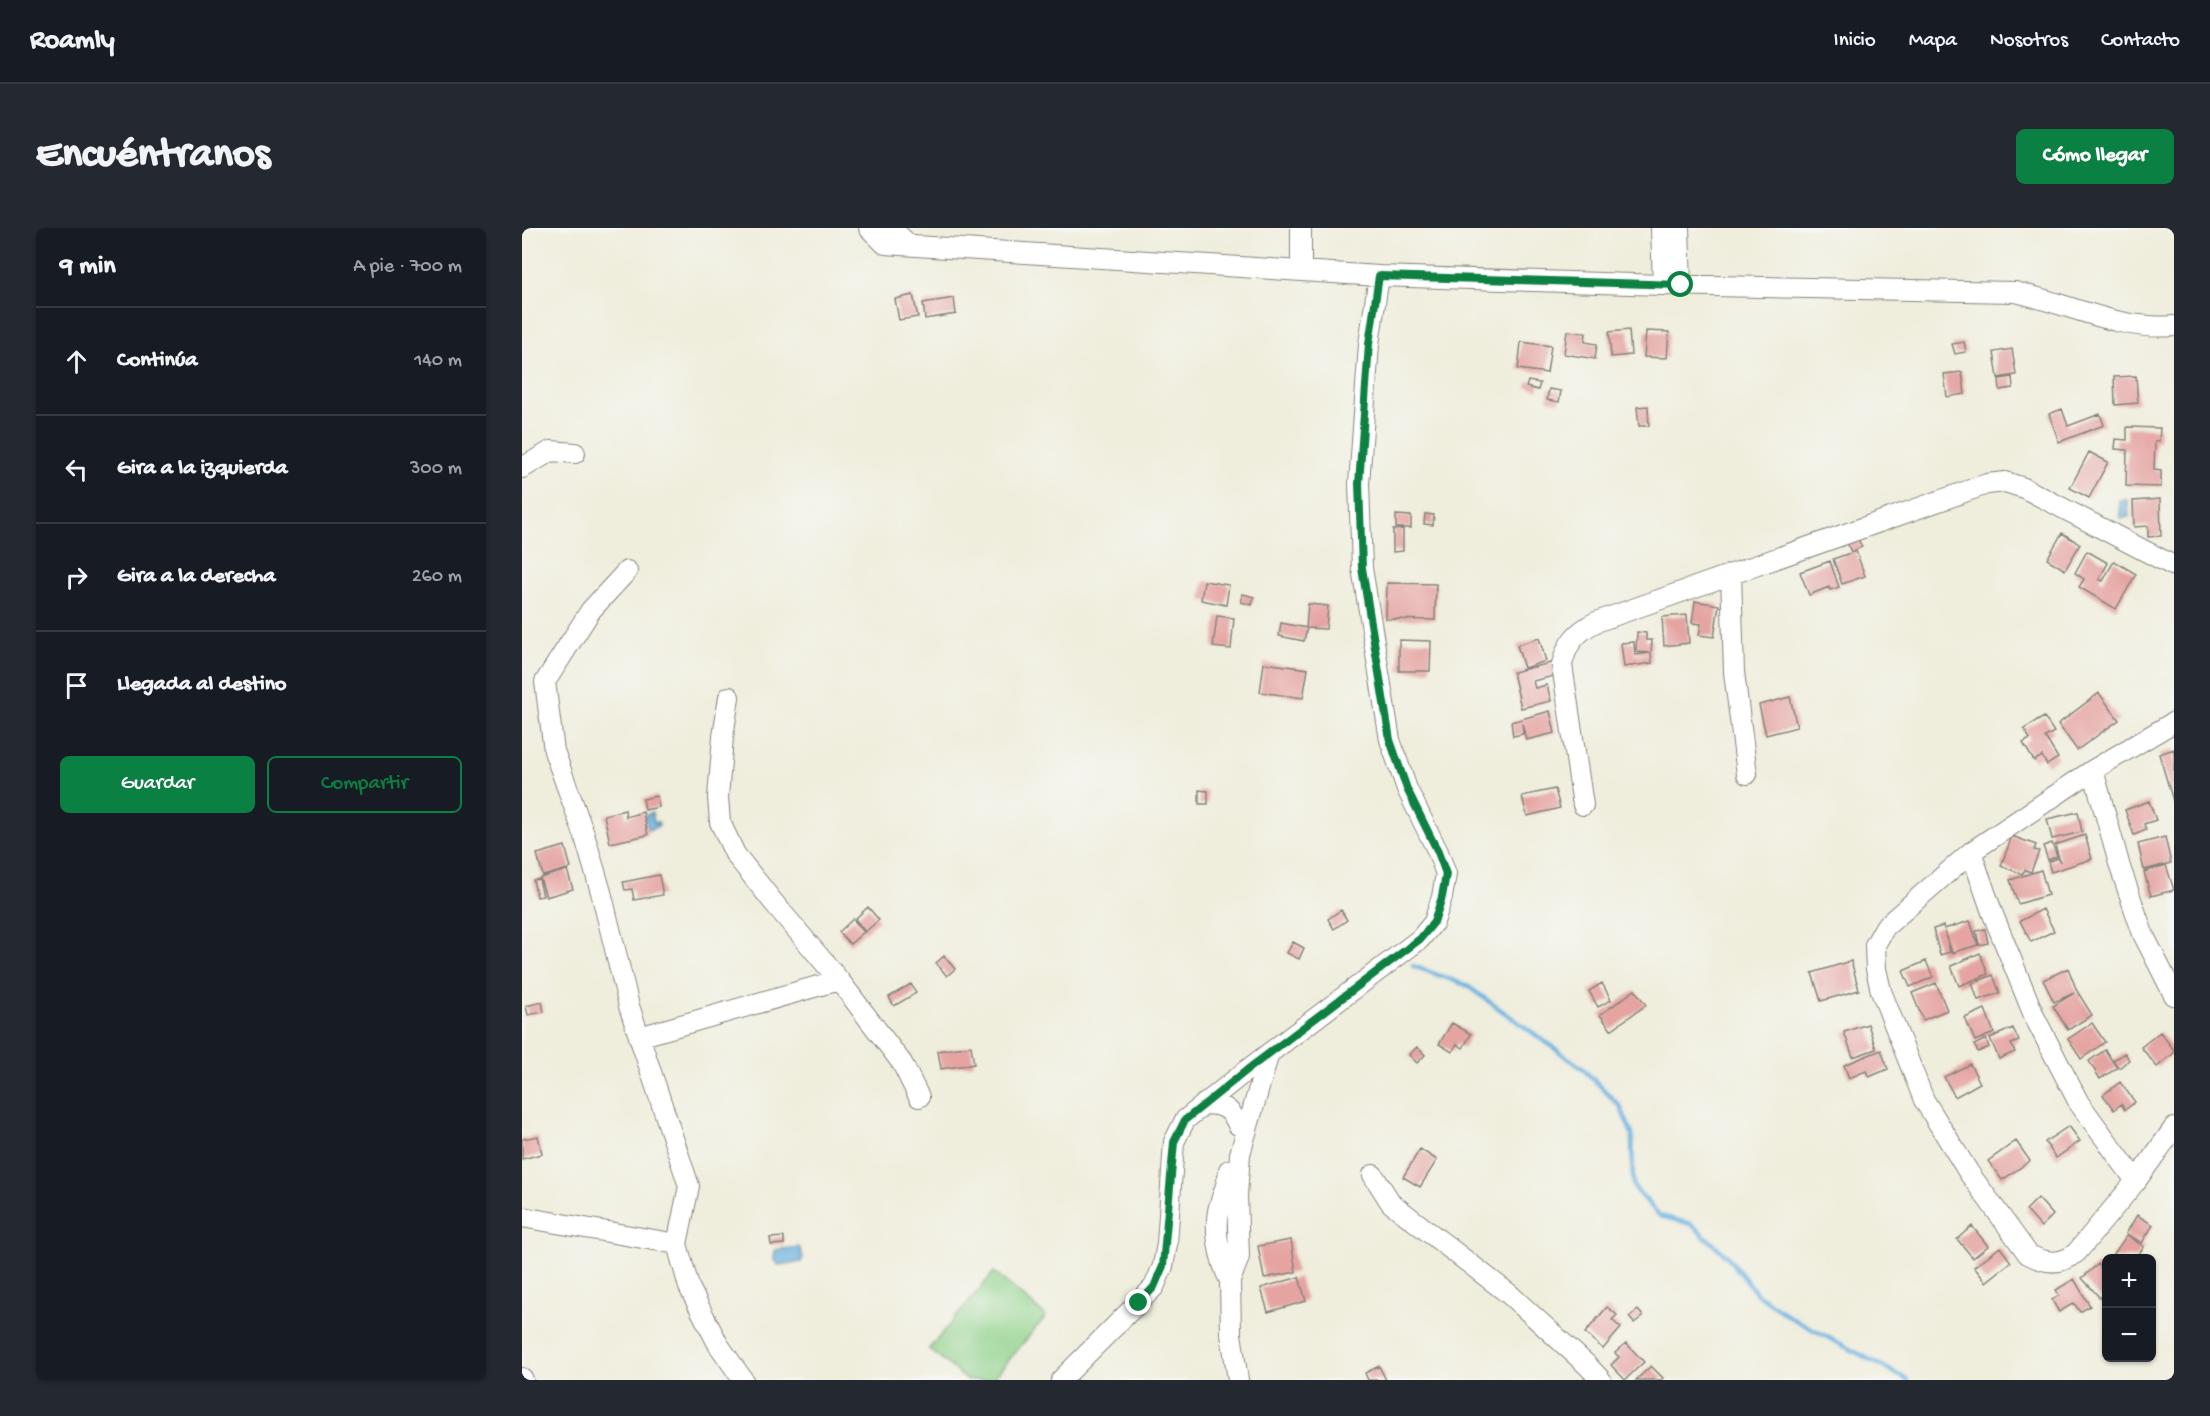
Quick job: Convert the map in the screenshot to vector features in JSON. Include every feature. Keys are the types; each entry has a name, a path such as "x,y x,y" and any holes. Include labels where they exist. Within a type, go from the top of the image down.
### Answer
{"street":[{"path":"869,228 909,245 1379,276 2015,292 2041,297 2132,325 2174,326"},
{"path":"1301,228 1301,271"},
{"path":"1661,228 1672,285"},
{"path":"1672,285 1679,228"},
{"path":"1061,1380 1154,1287 1163,1266 1167,1244 1174,1142 1185,1120 1269,1053 1420,939 1434,922 1442,897 1446,874 1438,852 1407,789 1390,740 1362,568 1359,484 1369,344 1379,276"},
{"path":"522,468 551,451 575,453"},
{"path":"1583,805 1562,665 1565,651 1572,638 1583,628 1596,622 1987,484 2005,482 2024,488 2174,566"},
{"path":"627,571 591,610 544,682 554,752 584,834 629,1006 689,1186 677,1244 695,1301 718,1344 743,1380"},
{"path":"1731,574 1734,672 1747,774"},
{"path":"729,697 718,797 720,822 735,854 839,980 902,1063 919,1096"},
{"path":"2174,722 2093,770 1971,852 1885,927 1875,945 1875,969 1881,991 1924,1100 1982,1191 2028,1254 2038,1260 2059,1262 2078,1252 2136,1181 2174,1128"},
{"path":"2093,770 2120,867 2143,934 2174,995"},
{"path":"1971,852 2034,1018 2079,1103 2136,1181"},
{"path":"639,1037 839,980"},
{"path":"1238,1380 1232,1334 1230,1281 1239,1257 1237,1205 1240,1154 1269,1053"},
{"path":"1230,1281 1222,1265 1218,1211 1228,1182 1229,1157 1251,1089 1247,1070"},
{"path":"1204,1104 1226,1107 1233,1114 1238,1125"},
{"path":"1373,1175 1390,1203 1509,1294 1601,1380"},
{"path":"522,1217 677,1244"}],"green space":[{"path":"994,1272 1046,1316 992,1380 967,1380 929,1349"}],"water":[{"path":"2119,500 2128,500 2129,517 2121,518"},
{"path":"652,813 654,823 658,822 659,826 648,830 645,815"},
{"path":"799,1247 803,1257 801,1262 779,1265 774,1260 775,1250"}],"building":[{"path":"913,295 918,317 899,320 895,299"},
{"path":"954,298 956,314 925,319 923,303"},
{"path":"1629,330 1631,355 1611,357 1609,332"},
{"path":"1567,331 1586,333 1585,342 1597,344 1595,359 1564,354"},
{"path":"1646,331 1669,332 1667,358 1644,357"},
{"path":"1521,342 1551,346 1547,373 1518,369"},
{"path":"1964,342 1966,352 1955,354 1952,344"},
{"path":"2012,349 2016,375 1998,378 1994,352"},
{"path":"1962,372 1965,394 1947,397 1944,374"},
{"path":"2136,376 2138,403 2115,405 2114,377"},
{"path":"2012,377 2013,388 2000,390 1999,379"},
{"path":"1528,381 1540,383 1538,390 1526,387"},
{"path":"1549,389 1561,391 1559,402 1547,400"},
{"path":"1648,406 1649,426 1639,426 1637,407"},
{"path":"2062,409 2068,426 2100,414 2104,425 2059,442 2049,414"},
{"path":"2127,427 2160,428 2159,441 2155,441 2154,470 2161,471 2161,487 2126,486 2127,450 2115,449 2116,439 2127,440"},
{"path":"2089,452 2108,462 2089,498 2070,488"},
{"path":"2160,499 2161,536 2148,537 2148,526 2134,527 2133,501"},
{"path":"1425,514 1434,515 1433,525 1424,524"},
{"path":"1396,515 1411,516 1411,528 1396,528"},
{"path":"1403,529 1403,551 1393,552 1393,530"},
{"path":"2062,533 2080,544 2065,570 2047,559"},
{"path":"1857,537 1862,547 1851,552 1847,542"},
{"path":"1856,551 1865,576 1842,584 1833,559"},
{"path":"2087,551 2108,563 2099,579 2103,581 2114,561 2136,574 2116,609 2079,587 2084,579 2075,573"},
{"path":"1830,561 1839,587 1830,590 1829,587 1809,595 1800,572"},
{"path":"1204,581 1229,585 1226,605 1201,600"},
{"path":"1387,583 1436,584 1435,620 1386,619"},
{"path":"1243,594 1254,597 1252,605 1241,602"},
{"path":"1695,601 1719,605 1714,637 1699,635 1701,624 1692,623"},
{"path":"1308,604 1328,606 1326,629 1306,628"},
{"path":"1687,615 1689,643 1664,646 1662,617"},
{"path":"1217,616 1234,618 1231,649 1213,647"},
{"path":"1281,623 1307,628 1304,641 1279,636"},
{"path":"1637,632 1646,633 1646,640 1652,640 1652,663 1624,667 1621,643 1634,642 1635,655 1650,653 1636,652"},
{"path":"1539,638 1546,661 1524,668 1517,645"},
{"path":"1399,640 1431,641 1430,671 1399,671"},
{"path":"1555,662 1558,675 1533,681 1535,688 1547,685 1551,701 1521,708 1513,672"},
{"path":"1264,663 1308,669 1303,698 1260,692"},
{"path":"2099,693 2119,720 2077,750 2058,724"},
{"path":"1790,697 1797,727 1766,735 1759,705"},
{"path":"1550,711 1555,733 1526,740 1522,723 1523,734 1513,736 1511,722"},
{"path":"2044,717 2054,732 2045,737 2058,758 2047,765 2042,756 2034,761 2023,743 2030,739 2024,729"},
{"path":"2174,749 2174,801 2173,801 2159,754"},
{"path":"1555,789 1560,808 1527,816 1522,796"},
{"path":"1199,790 1208,791 1208,804 1199,804"},
{"path":"657,796 659,807 645,810 643,799"},
{"path":"2149,801 2156,820 2144,824 2146,830 2134,835 2125,810"},
{"path":"625,810 626,817 643,812 648,835 610,843 604,815"},
{"path":"2078,812 2082,832 2052,839 2047,819"},
{"path":"2085,835 2092,859 2051,872 2048,862 2058,858 2060,862 2055,845"},
{"path":"2012,836 2036,845 2034,850 2039,851 2031,872 2025,870 2022,874 2001,866"},
{"path":"2165,837 2171,863 2144,870 2138,844"},
{"path":"2052,843 2057,856 2048,860 2043,846"},
{"path":"565,846 571,868 543,876 537,854"},
{"path":"2166,865 2174,890 2151,896 2144,872"},
{"path":"567,870 573,889 546,897 540,878"},
{"path":"2041,870 2048,895 2018,904 2010,880"},
{"path":"659,875 663,895 634,900 632,889 625,890 623,882"},
{"path":"539,879 543,896 537,897 533,880"},
{"path":"868,907 879,920 865,932 855,919"},
{"path":"2043,909 2054,931 2031,942 2020,921"},
{"path":"1341,910 1347,920 1334,929 1328,919"},
{"path":"853,919 864,932 850,944 839,932"},
{"path":"1970,921 1978,945 1952,953 1945,931 1950,952 1940,955 1933,929 1943,926 1944,929"},
{"path":"1985,929 1988,943 1979,945 1976,931"},
{"path":"1293,942 1304,948 1299,959 1287,953"},
{"path":"1980,953 1988,974 1959,986 1951,966"},
{"path":"944,956 955,969 947,976 936,963"},
{"path":"1851,961 1859,990 1821,1001 1812,973"},
{"path":"1926,961 1933,977 1910,987 1903,971"},
{"path":"2068,968 2077,991 2092,1015 2068,1030 2053,1006 2074,993 2054,1002 2043,980"},
{"path":"1993,975 2000,993 1978,1000 1972,983"},
{"path":"1602,983 1611,1000 1598,1007 1589,991"},
{"path":"1936,983 1947,1010 1923,1020 1912,993"},
{"path":"911,984 916,993 894,1006 889,997"},
{"path":"1635,990 1646,1005 1611,1030 1600,1015"},
{"path":"542,1002 544,1012 528,1015 526,1006"},
{"path":"1985,1009 1994,1033 1975,1041 1965,1018"},
{"path":"1452,1023 1471,1034 1463,1048 1457,1044 1452,1052 1439,1044"},
{"path":"2092,1023 2105,1042 2081,1059 2068,1039"},
{"path":"1868,1024 1876,1049 1853,1057 1844,1032"},
{"path":"2013,1028 2019,1041 2011,1044 2015,1052 1999,1059 1990,1038"},
{"path":"2160,1032 2174,1053 2157,1067 2141,1047"},
{"path":"1986,1039 1989,1047 1978,1052 1974,1045"},
{"path":"971,1046 974,1064 941,1069 938,1051"},
{"path":"1417,1047 1425,1055 1417,1063 1409,1055"},
{"path":"1881,1050 1888,1069 1869,1077 1866,1071 1849,1078 1844,1065"},
{"path":"2105,1050 2117,1068 2100,1079 2089,1061"},
{"path":"2125,1053 2129,1060 2119,1068 2113,1060"},
{"path":"1970,1064 1980,1083 1955,1097 1944,1077"},
{"path":"2120,1082 2135,1102 2125,1110 2121,1104 2114,1110 2103,1095"},
{"path":"2069,1126 2080,1141 2056,1158 2045,1142"},
{"path":"538,1136 542,1154 522,1159 522,1139"},
{"path":"2016,1141 2030,1161 2002,1180 1988,1161"},
{"path":"1420,1149 1437,1160 1420,1187 1403,1177"},
{"path":"2038,1198 2053,1215 2041,1227 2026,1210"},
{"path":"2137,1215 2153,1225 2142,1243 2126,1234"},
{"path":"1972,1226 1988,1246 1973,1258 1957,1239"},
{"path":"2127,1235 2144,1247 2139,1254 2114,1254"},
{"path":"784,1237 784,1244 771,1245 770,1238"},
{"path":"1291,1240 1296,1272 1264,1278 1258,1246"},
{"path":"2000,1247 2011,1262 1986,1282 1974,1267"},
{"path":"2098,1264 2102,1269 2102,1296 2100,1298 2082,1278"},
{"path":"1299,1277 1306,1301 1268,1312 1261,1288"},
{"path":"2074,1279 2090,1306 2080,1312 2074,1303 2059,1312 2052,1300 2059,1295 2056,1290"},
{"path":"1607,1307 1617,1315 1612,1320 1621,1328 1603,1349 1585,1333"},
{"path":"1638,1310 1643,1316 1634,1323 1629,1317"},
{"path":"1626,1343 1644,1362 1625,1380 1611,1365 1619,1357 1615,1353"},
{"path":"1379,1366 1386,1380 1368,1380 1365,1373"},
{"path":"1651,1366 1663,1378 1661,1380 1636,1380"}],"waterway":[{"path":"1413,966 1466,985 1582,1068 1620,1106 1632,1134 1633,1186 1660,1216 1691,1224 1727,1256 1757,1294 1788,1316 1908,1380"}],"route":[{"path":"1139,1303 1154,1287 1163,1266 1167,1244 1174,1142 1185,1120 1420,939 1434,922 1442,897 1446,874 1438,852 1407,789 1390,740 1362,568 1359,484 1369,344 1379,276 1681,285"}]}
